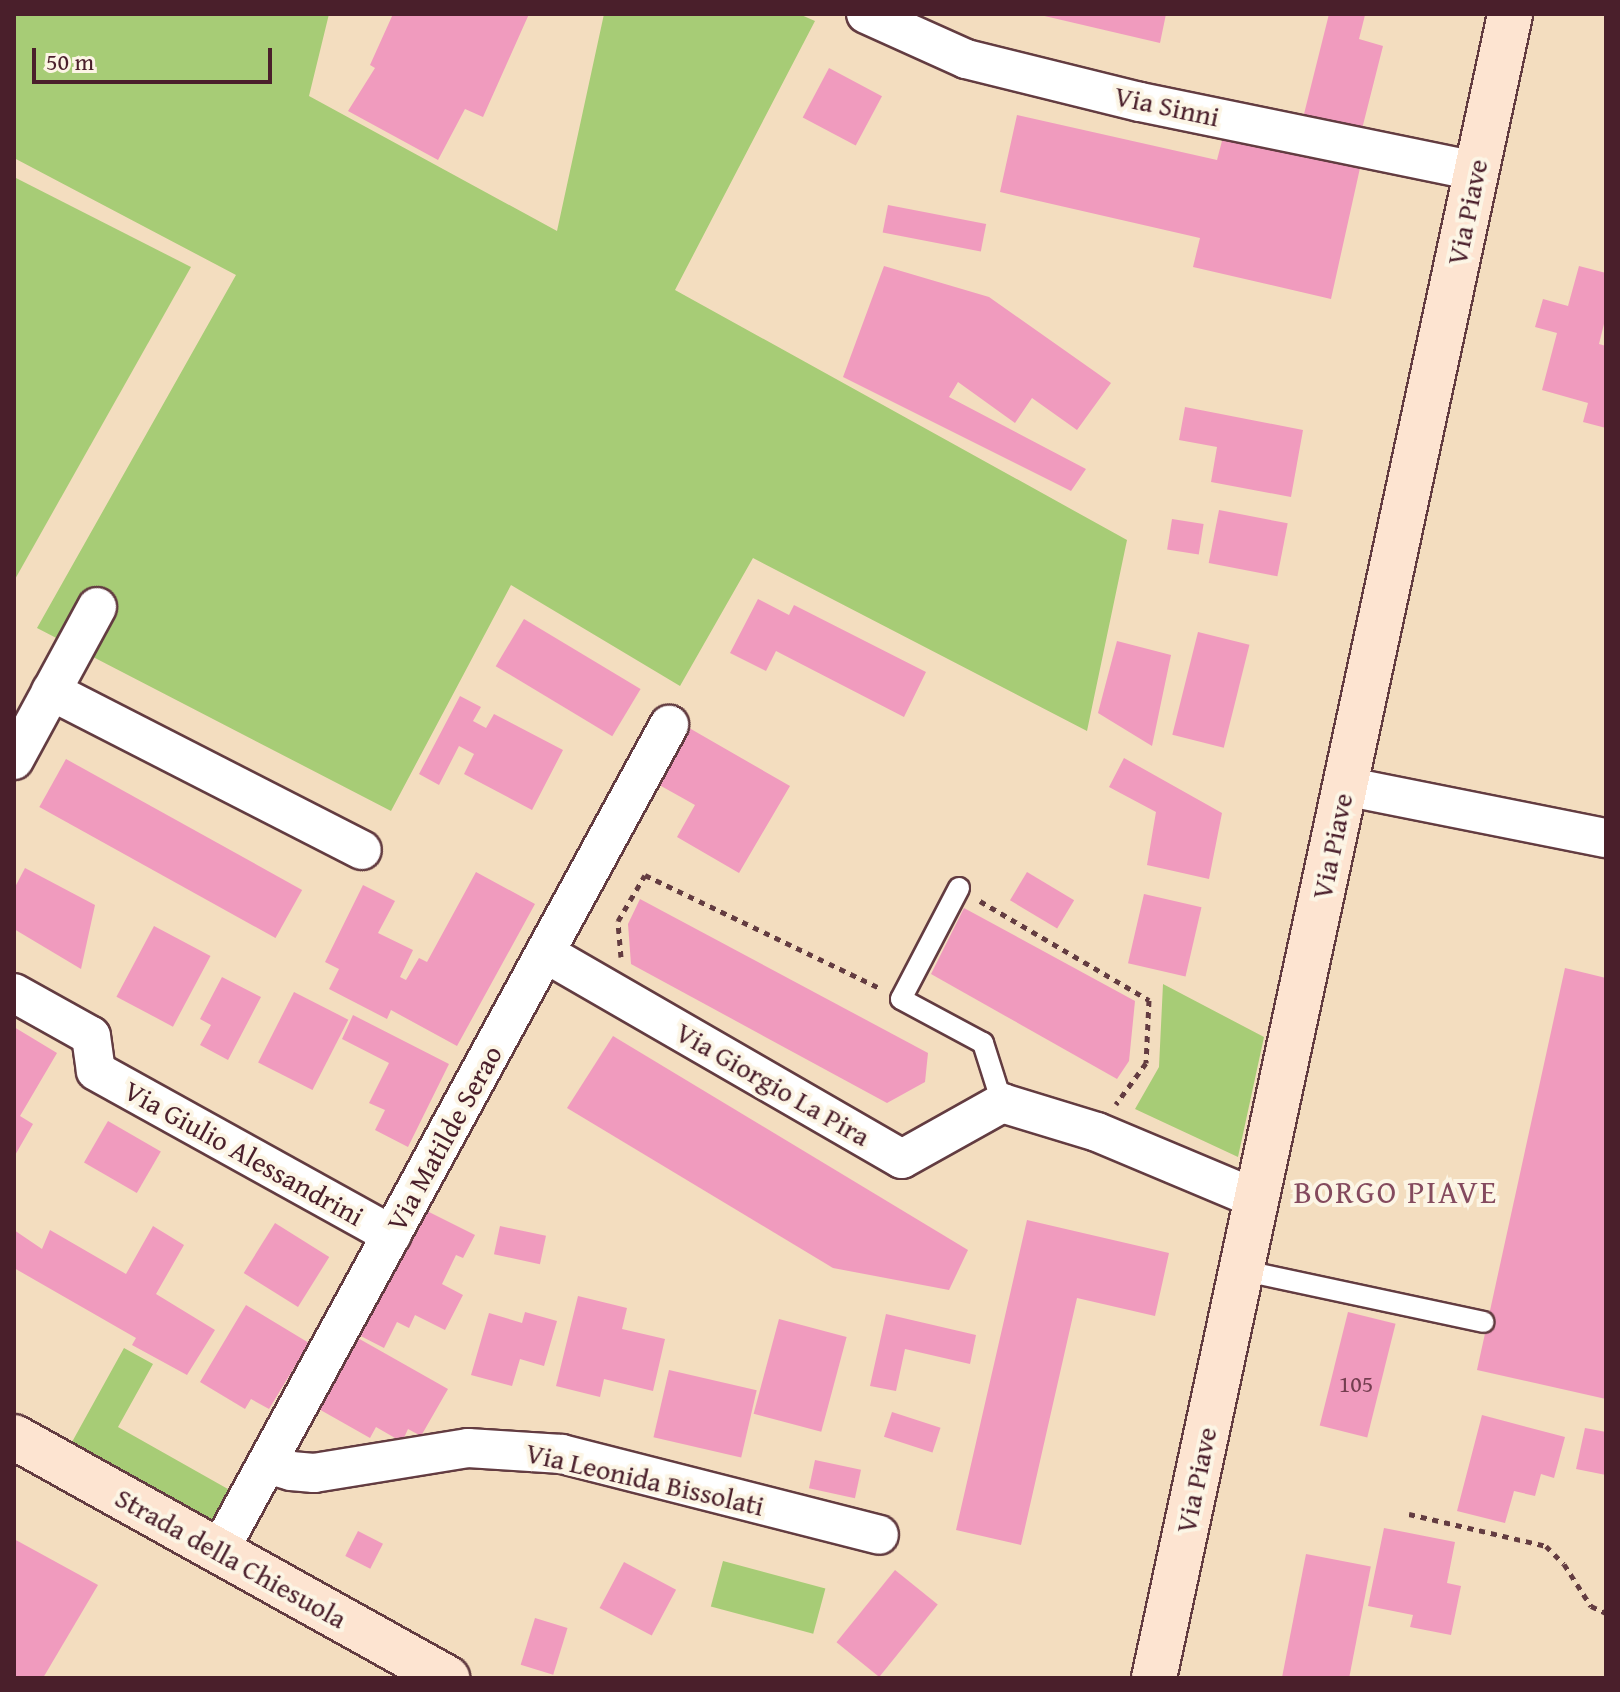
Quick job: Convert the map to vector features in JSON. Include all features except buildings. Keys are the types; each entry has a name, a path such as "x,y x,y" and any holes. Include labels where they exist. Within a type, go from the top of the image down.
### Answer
{"main road":[{"name":"Via Piave","path":"1154,1678 1510,14"},
{"name":"Strada della Chiesuola","path":"14,1437 447,1678"}],"street":[{"name":"Via Sinni","path":"866,14 966,59 1140,102 1476,171"},
{"path":"14,760 97,607"},
{"path":"51,691 362,850"},
{"name":"Via Matilde Serao","path":"219,1551 669,725"},
{"path":"1345,786 1606,838"},
{"name":"Via Giorgio La Pira","path":"545,953 902,1159 1002,1103"},
{"name":"Via Giulio Alessandrini","path":"14,993 91,1036 96,1071 392,1235"},
{"path":"1002,1103 1097,1132 1256,1199"},
{"name":"Via Leonida Bissolati","path":"267,1464 314,1473 468,1448 562,1454 879,1535"}],"lane":[{"path":"959,888 901,999 983,1043 1002,1103"},
{"path":"1241,1270 1483,1322"}],"path":[{"path":"623,998 618,921 645,875 901,999"},
{"path":"959,888 1149,1000 1146,1063 1097,1132"},
{"path":"1409,1514 1546,1546 1564,1564 1591,1606 1606,1613"}],"green space":[{"path":"14,14 329,14 309,96 557,231 604,14 799,14 815,21 675,290 1127,540 1087,731 753,558 680,686 511,585 391,811 37,628 236,275 14,158"},
{"path":"14,177 191,267 14,581"},
{"path":"1163,984 1264,1037 1238,1157 1135,1109 1159,1067"},
{"path":"124,1348 153,1364 118,1427 235,1493 217,1524 72,1442"},
{"path":"723,1561 825,1588 813,1634 711,1606"}],"district":[{"name":"BORGO PIAVE","path":"1396,1192"}]}
